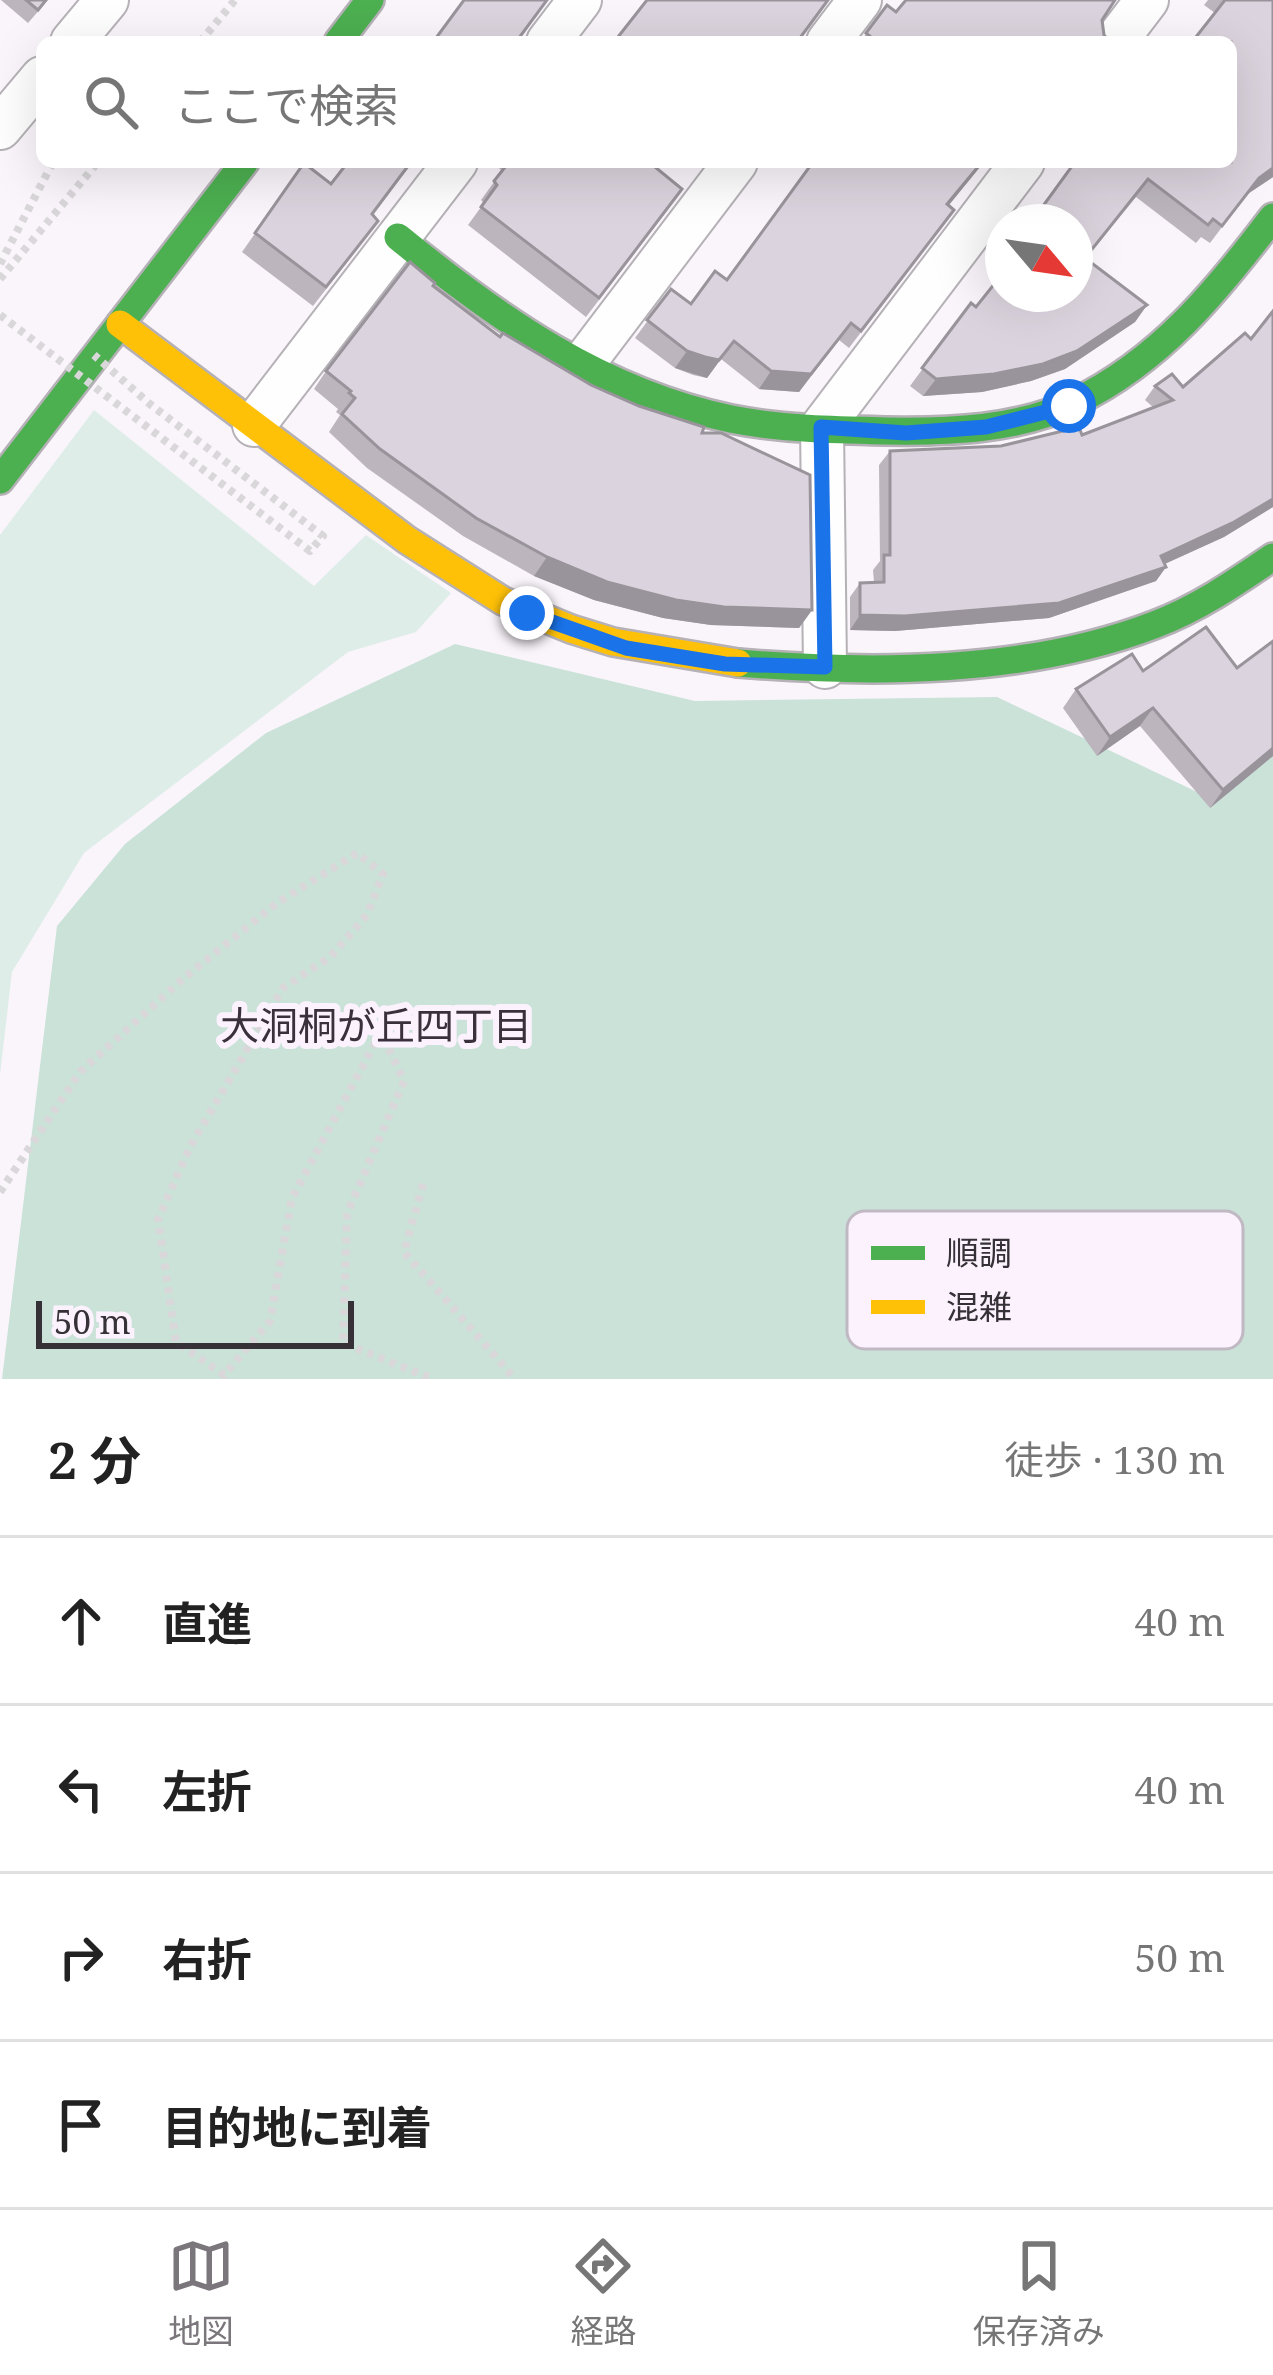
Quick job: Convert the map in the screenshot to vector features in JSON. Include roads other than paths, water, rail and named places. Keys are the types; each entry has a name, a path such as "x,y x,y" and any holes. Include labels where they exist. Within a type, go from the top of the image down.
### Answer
{"street":[{"path":"77,36 107,0"},
{"path":"343,36 370,0"},
{"path":"553,36 580,0"},
{"path":"833,36 860,0"},
{"path":"1120,36 1147,0"},
{"path":"0,128 36,85"},
{"path":"0,480 240,168"},
{"path":"254,425 451,168"},
{"path":"579,368 731,168"},
{"path":"825,667 821,427 1018,168"},
{"path":"398,237 511,326 579,368 653,398 729,419 906,433 986,427 1069,406 1137,366 1197,316 1273,218"},
{"path":"120,324 430,557 527,613 626,648 725,664 825,667 946,666 1042,656 1141,631 1226,590 1273,556"}],"district":[{"name":"大洞桐が丘四丁目","path":"376,1026"}]}
